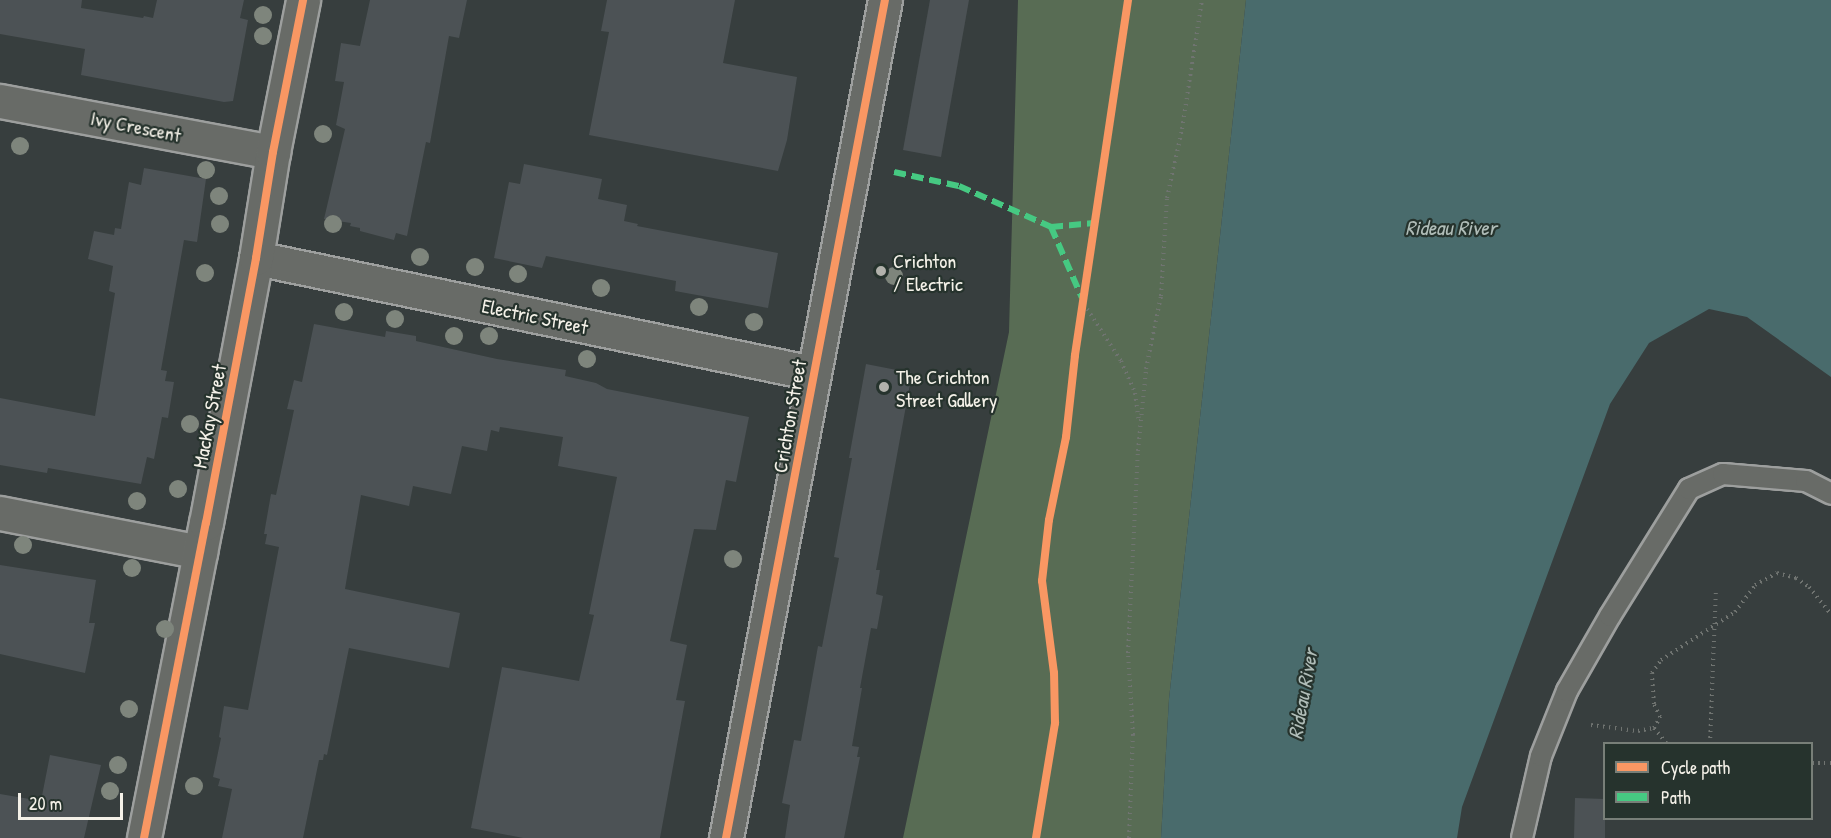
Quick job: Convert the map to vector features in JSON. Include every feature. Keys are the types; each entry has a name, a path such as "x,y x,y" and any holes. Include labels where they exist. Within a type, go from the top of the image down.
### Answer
{"street":[{"name":"MacKay Street","path":"144,838 256,258 273,152 303,0"},
{"name":"Crichton Street","path":"726,838 885,0"},
{"name":"Ivy Crescent","path":"0,100 273,152"},
{"name":"Electric Street","path":"256,258 813,373"},
{"path":"0,513 200,552"}],"lane":[{"path":"1522,838 1541,756 1567,691 1610,616 1689,489 1723,474 1806,481 1831,495"}],"path":[{"path":"1129,838 1133,735 1128,653 1140,430 1146,369 1161,296 1167,198 1182,129 1202,0"},
{"path":"1082,314 1085,292"},
{"path":"1084,304 1121,361 1135,393 1140,430"},
{"path":"1654,728 1660,717 1654,704 1652,673 1661,660 1735,612 1755,585 1777,573 1796,578 1809,587 1830,612"},
{"path":"1710,742 1716,589"},
{"path":"1591,725 1638,731 1654,728"},
{"path":"1654,728 1665,742"},
{"path":"1813,763 1831,763"}],"green space":[{"path":"1018,0 1246,0 1169,699 1161,838 903,838 1009,332"}],"water":[{"name":"Rideau River","path":"1246,0 1831,0 1831,377 1747,317 1709,309 1649,343 1610,404 1462,807 1457,838 1161,838 1169,699"}],"building":[{"path":"0,0 82,0 81,8 153,18 157,0 244,0 240,18 248,20 233,101 224,102 81,75 85,49 0,34"},
{"path":"370,0 467,0 459,38 449,36 430,143 426,142 407,236 396,233 394,240 360,231 360,228 350,226 351,223 324,219 345,129 336,125 344,82 335,81 341,43 360,46"},
{"path":"607,0 735,0 723,63 797,77 787,140 778,171 589,135 609,32 601,31"},
{"path":"930,0 969,0 941,157 903,150"},
{"path":"524,164 602,179 598,199 627,205 624,221 638,224 637,226 778,253 768,308 675,291 676,281 546,256 542,268 494,258 509,182 520,184"},
{"path":"144,168 206,179 197,242 184,240 161,370 167,371 165,381 174,382 168,418 162,417 154,459 147,457 141,484 48,468 47,473 0,465 0,398 95,416 115,293 109,291 113,266 88,259 94,231 114,235 115,228 121,229 129,182 141,185"},
{"path":"314,324 385,337 386,331 416,336 416,341 497,359 566,370 565,376 596,383 607,389 749,417 736,482 726,480 716,530 694,529 670,641 687,645 676,700 685,701 660,838 523,838 471,828 502,667 579,681 594,615 589,614 617,477 558,466 563,437 500,427 499,432 491,430 487,451 462,446 451,494 413,486 409,506 361,495 345,589 460,613 449,668 349,648 327,755 324,754 323,760 319,760 303,838 222,838 232,789 218,786 220,779 213,777 221,738 219,737 224,706 248,710 279,547 265,544 267,534 264,534 271,494 276,495 294,410 287,409 294,380 302,382"},
{"path":"866,364 912,373 876,570 880,570 876,594 883,596 877,629 871,628 852,746 859,747 857,757 860,757 844,838 785,838 790,805 782,803 794,740 801,741 818,646 822,647 839,558 834,557"},
{"path":"0,565 96,580 89,623 95,623 85,673 0,654"},
{"path":"50,755 101,765 84,838 0,838 0,794 41,801"},
{"path":"1575,798 1603,799 1605,838 1574,838"}],"marked path":[{"path":"894,172 959,186 1051,227 1094,223"},
{"path":"1051,227 1082,298"}],"cycle path":[{"path":"144,838 206,523 303,0"},
{"path":"726,838 885,0"},
{"path":"1036,838 1055,723 1054,673 1042,581 1049,520 1066,437 1075,355 1128,0"}],"place":[{"name":"Crichton / Electric","path":"881,271"},
{"name":"The Crichton Street Gallery","path":"884,387"}]}
